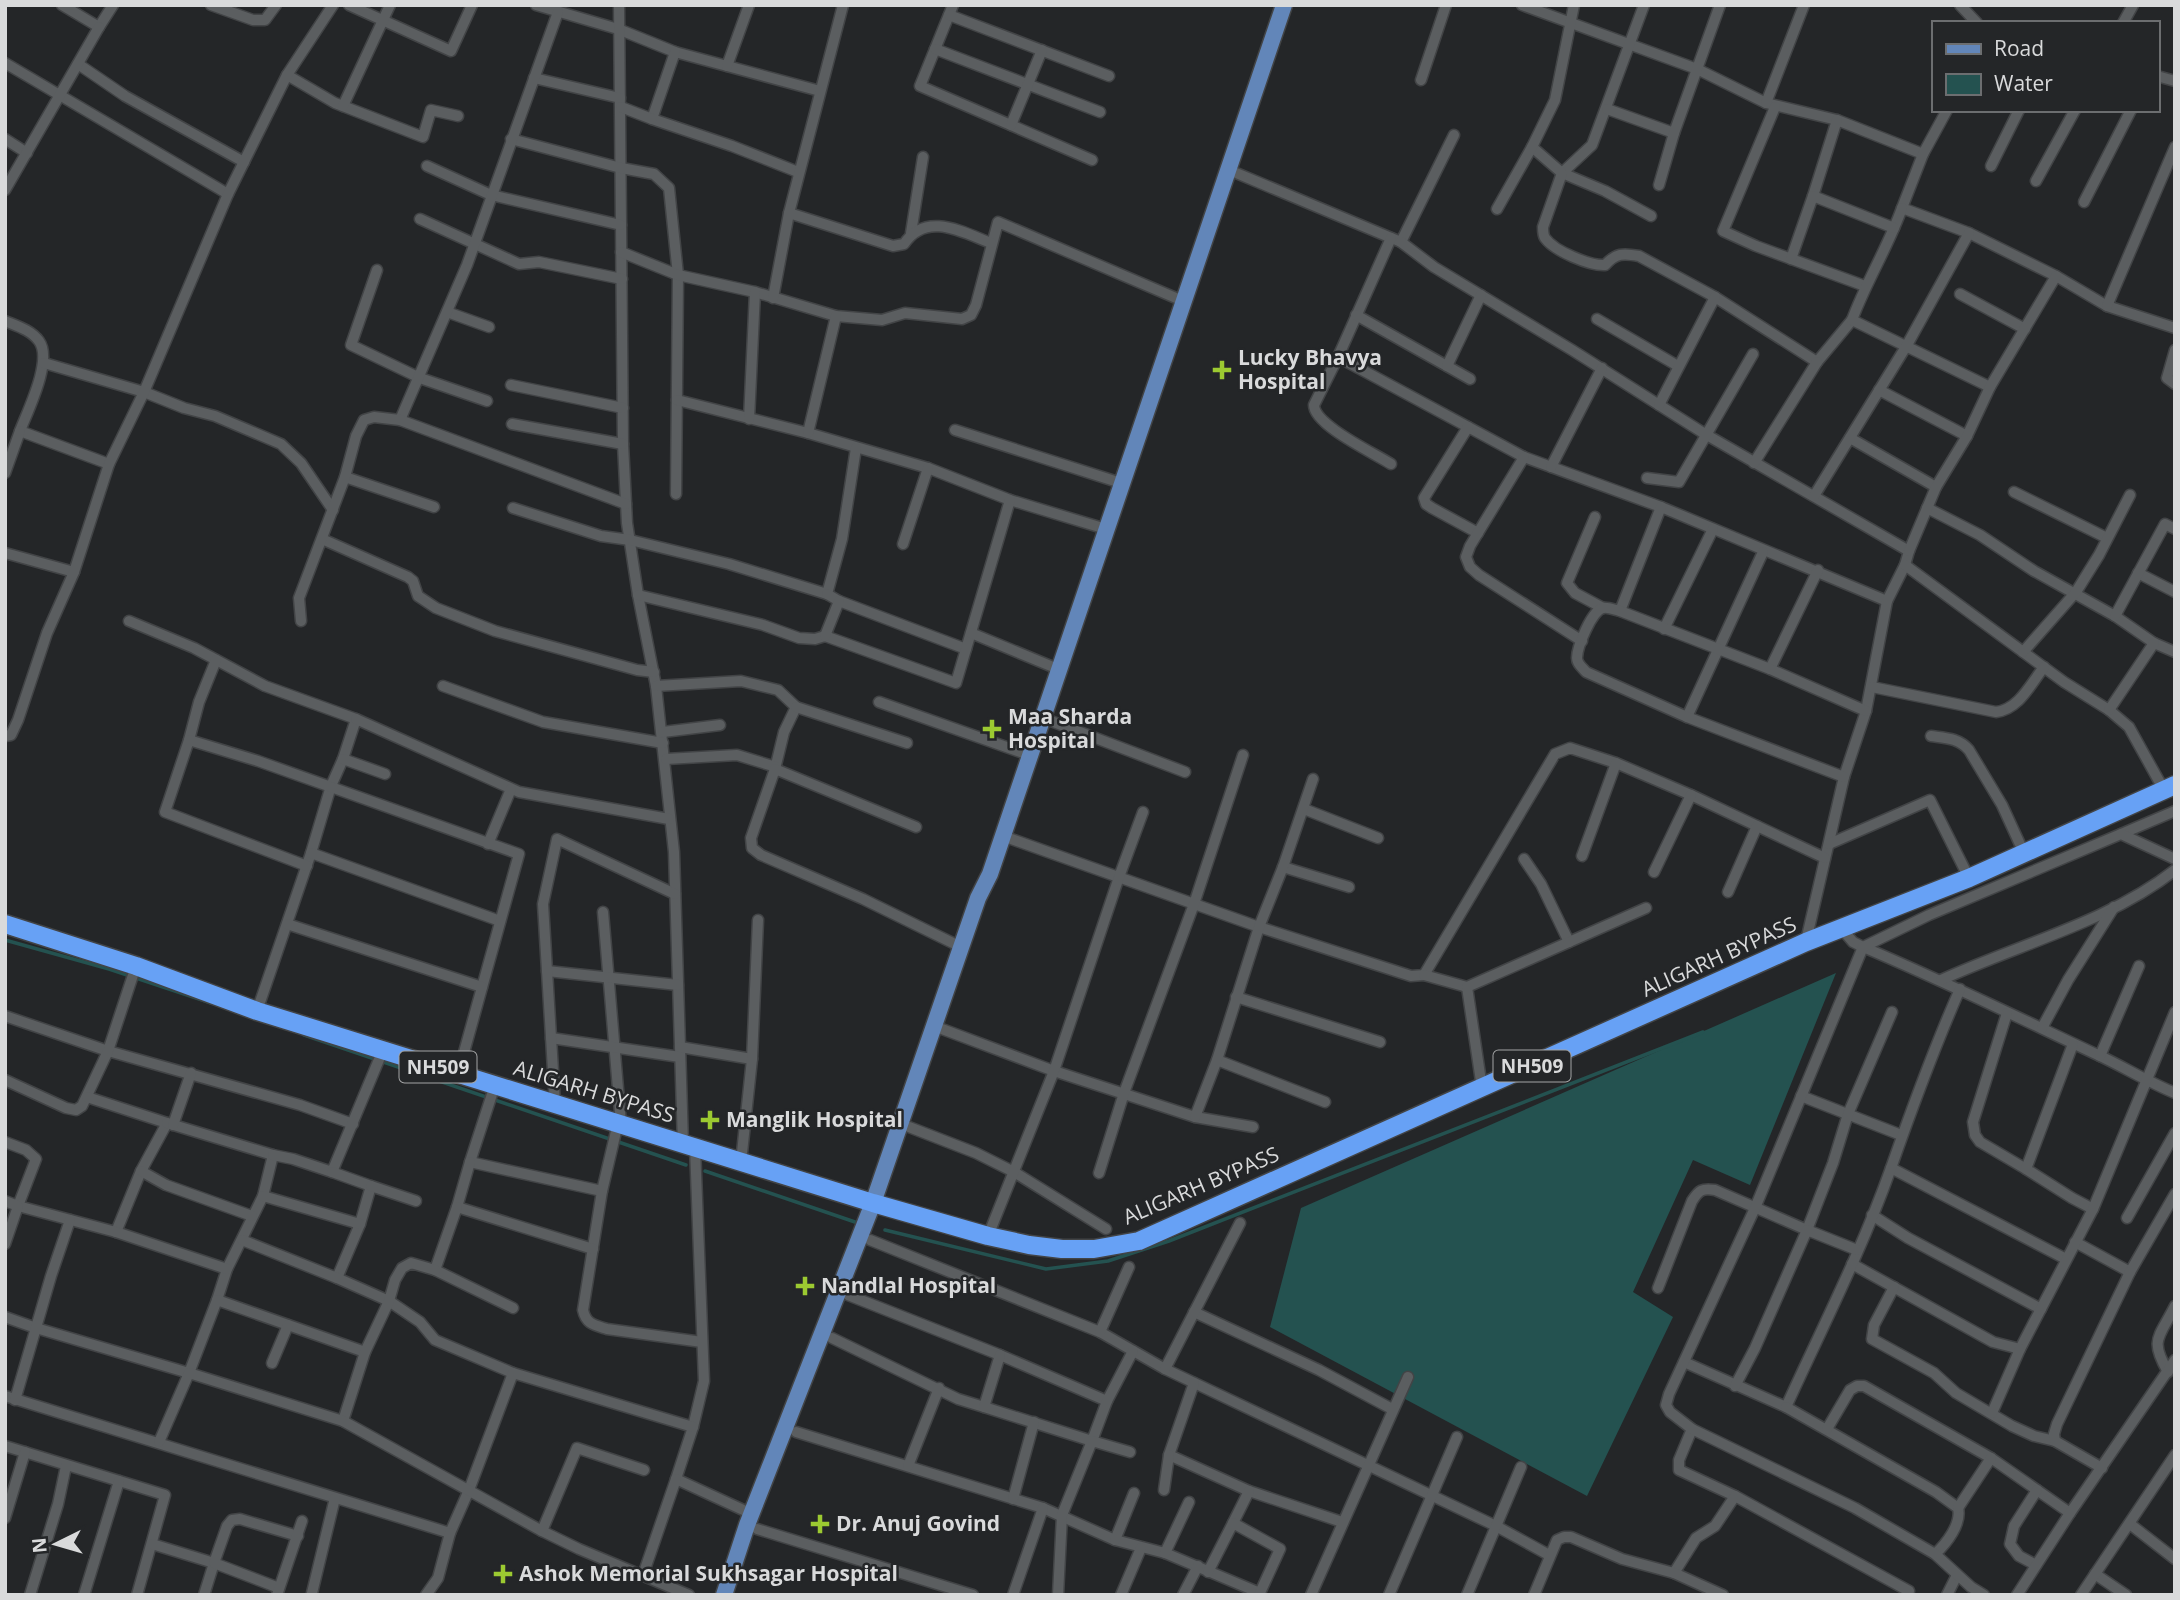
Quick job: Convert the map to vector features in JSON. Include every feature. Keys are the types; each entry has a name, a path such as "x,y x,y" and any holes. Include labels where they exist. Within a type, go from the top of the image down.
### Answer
{"highway":[{"name":"ALIGARH BYPASS","path":"5,924 133,974 257,1011 381,1057 458,1074 493,1093 555,1104 878,1205 988,1236 1029,1245 1094,1249 1139,1241 1806,942 1851,938 1969,878 2169,788"}],"main road":[{"path":"783,1451 796,1432 870,1240 878,1205 961,947 978,898 990,874 1284,5"},
{"path":"729,1594 909,1127 986,901 990,874"}],"street":[{"path":"62,5 99,27"},
{"path":"5,190 113,5"},
{"path":"211,5 253,20 265,20 276,5"},
{"path":"5,736 13,732 47,633 74,572 109,464 144,392 228,194 288,75 332,5"},
{"path":"349,5 451,51 472,5"},
{"path":"343,106 390,5"},
{"path":"536,5 618,29 675,52 820,91"},
{"path":"619,5 622,408 626,504 638,595 654,672 666,759 669,819 674,852 680,1052 689,1146 704,1381 694,1427 643,1576"},
{"path":"727,66 749,5"},
{"path":"773,298 789,213 842,8 828,5"},
{"path":"1421,80 1446,5"},
{"path":"1522,5 1698,69 1771,105 1837,120 1923,154"},
{"path":"1497,209 1555,100 1574,5"},
{"path":"1644,5 1592,145 1562,173 1543,227 1544,237 1552,245 1596,266 1605,265 1614,256 1625,253 1639,256 1715,297 1817,362"},
{"path":"1659,186 1674,133 1720,5"},
{"path":"1804,5 1771,105 1723,231 1865,286"},
{"path":"1960,5 1975,21"},
{"path":"2124,21 2133,5"},
{"path":"1092,160 920,86 951,10 1109,76"},
{"path":"400,420 420,378 474,244 558,12"},
{"path":"935,49 1100,112"},
{"path":"1011,125 1042,50"},
{"path":"653,119 675,52"},
{"path":"5,63 228,194"},
{"path":"78,64 125,96 244,162"},
{"path":"288,75 343,106 423,137 431,110 458,116"},
{"path":"534,78 620,102 653,119 799,172"},
{"path":"1607,108 1674,133"},
{"path":"1754,463 1817,362 1852,320 1865,286 1894,228 1923,154 1946,112"},
{"path":"1991,166 2018,112"},
{"path":"2036,181 2074,112"},
{"path":"2084,202 2130,112"},
{"path":"1791,259 1837,120"},
{"path":"1401,242 1454,135"},
{"path":"5,139 27,153"},
{"path":"511,139 654,174 669,188 678,275 676,494"},
{"path":"1532,147 1562,173 1605,191 1651,216"},
{"path":"2107,306 2175,148"},
{"path":"789,213 893,246 904,244 911,233 923,158"},
{"path":"427,166 491,195 621,225"},
{"path":"1229,170 1401,242 1434,267 1602,368 1705,435 1909,551"},
{"path":"1813,196 1894,228"},
{"path":"1902,208 1969,233 2056,276 2107,306 2175,328"},
{"path":"420,219 519,264 539,262 622,279"},
{"path":"621,252 678,275 755,292 836,316 882,320 905,313 962,319 971,315 976,305 998,222 1183,301"},
{"path":"911,233 921,227 933,226 954,229 991,243"},
{"path":"1814,496 1907,345 1969,233"},
{"path":"1391,238 1314,405 1318,418 1391,464"},
{"path":"377,270 351,345 420,378 487,401"},
{"path":"1806,942 1844,777 1872,687 1887,601 1905,565 1936,487 1967,436 1990,387 2056,276"},
{"path":"749,418 755,292"},
{"path":"1960,294 2025,328"},
{"path":"1447,366 1480,295"},
{"path":"1659,405 1715,297"},
{"path":"447,312 489,327"},
{"path":"1356,315 1469,379"},
{"path":"808,433 836,316"},
{"path":"1597,318 1678,366"},
{"path":"1852,320 1990,387"},
{"path":"5,321 30,332 40,342 44,363 5,472"},
{"path":"2175,350 2167,378 2175,384"},
{"path":"1647,478 1679,482 1753,354"},
{"path":"1338,357 1524,457 1661,507 1763,552 1818,570 1887,601"},
{"path":"44,363 215,416 281,444 300,463 333,510"},
{"path":"1551,467 1602,368"},
{"path":"511,385 622,408"},
{"path":"1879,390 1967,436"},
{"path":"677,400 808,433 928,468 1010,500 1106,529"},
{"path":"301,621 299,598 345,477 356,436 364,421 374,417 400,420 626,504"},
{"path":"512,424 623,444"},
{"path":"1468,427 1424,498 1426,504 1432,508 1478,533"},
{"path":"955,430 1121,483"},
{"path":"20,431 109,464"},
{"path":"1850,438 1936,487"},
{"path":"827,593 842,539 856,448"},
{"path":"1524,457 1466,557 1470,567 1479,575 1582,641"},
{"path":"903,544 928,468"},
{"path":"345,477 434,507"},
{"path":"2014,492 2107,538"},
{"path":"2023,652 2076,592 2130,495"},
{"path":"638,595 763,625 799,638 815,639 825,636 956,683 1010,500"},
{"path":"1620,611 1661,507"},
{"path":"513,508 601,536 630,540 729,564 827,593 839,601 966,649"},
{"path":"1927,508 1980,535 2034,571 2076,592 2154,643 2175,652"},
{"path":"1595,517 1567,583 1575,593 1604,608 1620,611 1770,669 1866,711"},
{"path":"2115,616 2165,524 2175,529"},
{"path":"1664,629 1713,529"},
{"path":"322,539 408,577 413,581 418,596 436,608 495,631 637,670 654,672"},
{"path":"1687,717 1763,552"},
{"path":"5,553 74,572"},
{"path":"1905,565 2043,667 2109,710 2129,727 2169,788"},
{"path":"1770,669 1818,570"},
{"path":"2138,573 2175,592"},
{"path":"825,636 839,601"},
{"path":"1604,608 1597,611 1591,620 1577,656 1579,665 1586,672 1687,717 1844,777"},
{"path":"129,621 194,648 275,690 356,719 511,789 669,819"},
{"path":"971,633 1058,669"},
{"path":"2109,710 2154,643"},
{"path":"216,660 199,702 165,812 307,866"},
{"path":"1872,687 1996,712 2008,710 2017,703 2043,667"},
{"path":"656,686 741,681 778,690 796,707 906,743"},
{"path":"443,686 543,722 663,738 720,725"},
{"path":"879,702 1029,755"},
{"path":"796,707 784,732 776,768 751,838 752,848 761,855 961,947"},
{"path":"1043,718 1185,772"},
{"path":"257,1011 312,853 331,786 344,759 356,719"},
{"path":"1931,736 1955,739 1969,750 2002,805 2024,853"},
{"path":"189,740 331,786 519,854 458,1074"},
{"path":"1424,975 1555,754 1570,748 1616,763 1825,858"},
{"path":"666,759 737,755 776,768 916,827"},
{"path":"1100,1173 1124,1093 1194,904 1243,755"},
{"path":"344,759 386,774"},
{"path":"1581,856 1616,763"},
{"path":"1195,1117 1217,1060 1259,927 1313,779"},
{"path":"488,844 511,789"},
{"path":"1654,872 1690,795"},
{"path":"1829,844 1930,800 1969,878"},
{"path":"1304,809 1378,838"},
{"path":"1851,938 1929,915 2175,811"},
{"path":"988,1236 1054,1071 1143,812"},
{"path":"1728,892 1757,825"},
{"path":"2121,834 2175,859"},
{"path":"1003,836 1259,927 1411,976 1424,975 1467,987 1646,908"},
{"path":"555,1104 543,904 557,839 676,894"},
{"path":"312,853 500,921"},
{"path":"1524,859 1541,884 1569,942"},
{"path":"1283,867 1349,887"},
{"path":"1941,979 2115,907 2155,885 2175,870"},
{"path":"2042,1028 2068,980 2115,907"},
{"path":"603,912 619,1126 602,1191 583,1310 585,1319 591,1324 607,1328 702,1342"},
{"path":"741,1162 752,1059 758,920"},
{"path":"287,924 482,987"},
{"path":"1851,938 2100,1056 2145,1081 2175,1093"},
{"path":"1851,938 1801,1096 1755,1208 1666,1405 1670,1412 1692,1429 1855,1508 1935,1554 1971,1587 1984,1595"},
{"path":"2100,1056 2139,966"},
{"path":"547,971 678,985"},
{"path":"5,1080 66,1108 76,1110 82,1106 108,1051 133,974"},
{"path":"1467,987 1482,1089"},
{"path":"1786,1407 1852,1264 1960,989"},
{"path":"1236,997 1380,1042"},
{"path":"1735,1386 1755,1348 1807,1230 1833,1163 1848,1114 1892,1012"},
{"path":"1992,1413 2020,1349 2093,1209 2175,1012"},
{"path":"2007,1013 1973,1122 1975,1135 1980,1142 2093,1209"},
{"path":"5,1016 108,1051 300,1105 353,1124"},
{"path":"942,1029 1054,1071 1195,1117 1253,1127"},
{"path":"551,1038 614,1047 752,1059"},
{"path":"2026,1169 2073,1044"},
{"path":"332,1172 381,1057"},
{"path":"1217,1060 1325,1102"},
{"path":"116,1232 141,1171 170,1124 191,1073"},
{"path":"435,1270 493,1093"},
{"path":"1801,1096 1901,1135"},
{"path":"88,1097 170,1124 293,1159 416,1201"},
{"path":"909,1127 976,1153 1014,1172 1106,1229"},
{"path":"2127,1218 2175,1133"},
{"path":"5,1142 26,1150 36,1158 5,1244"},
{"path":"159,1442 228,1269 263,1196 273,1155"},
{"path":"470,1162 602,1191"},
{"path":"1891,1168 2066,1259"},
{"path":"141,1171 166,1185 252,1216"},
{"path":"337,1278 360,1224 371,1186"},
{"path":"1658,1287 1699,1191 1706,1188 1857,1251"},
{"path":"2055,1441 2057,1424 2130,1272 2175,1194"},
{"path":"263,1196 360,1224"},
{"path":"5,1201 116,1232 228,1269"},
{"path":"457,1207 593,1249"},
{"path":"1872,1215 1908,1238 2041,1309"},
{"path":"70,1220 36,1328 10,1398 450,1533"},
{"path":"1165,1369 1240,1223"},
{"path":"242,1240 389,1301 419,1322 435,1340 513,1373 694,1427"},
{"path":"870,1240 1100,1332 1165,1369 1496,1526 1549,1555"},
{"path":"2075,1242 2130,1272"},
{"path":"344,1421 365,1353 402,1268 411,1263 435,1270 513,1308"},
{"path":"1852,1264 1993,1342 2020,1349"},
{"path":"1100,1332 1129,1267"},
{"path":"1894,1287 1874,1325 1872,1339 1934,1373 1956,1393 2034,1436 2055,1441 2102,1468"},
{"path":"848,1295 1000,1354 1108,1401"},
{"path":"217,1300 365,1353"},
{"path":"2168,1372 2155,1344 2175,1306"},
{"path":"1194,1312 1319,1370 1392,1409"},
{"path":"5,1317 344,1421 542,1531 689,1595"},
{"path":"272,1363 288,1325"},
{"path":"832,1338 958,1399 1130,1452"},
{"path":"1058,1595 1062,1516 1108,1401 1133,1351"},
{"path":"984,1407 1000,1354"},
{"path":"2017,1595 2175,1360"},
{"path":"1685,1362 1786,1407 1944,1497 1958,1508 1960,1514 1945,1544 1935,1554"},
{"path":"426,1595 438,1578 450,1533 513,1373"},
{"path":"1311,1595 1408,1377"},
{"path":"1164,1490 1169,1455 1194,1383"},
{"path":"1827,1429 1850,1390 1864,1386 1991,1458 2070,1513"},
{"path":"908,1466 939,1388"},
{"path":"1013,1499 1034,1422"},
{"path":"1692,1429 1679,1460 1679,1470 1735,1496 1909,1591"},
{"path":"796,1432 1043,1508 1115,1540 1165,1553 1198,1566 1259,1594 1280,1549 1233,1523"},
{"path":"1389,1595 1457,1437"},
{"path":"5,1446 165,1495 137,1595"},
{"path":"542,1531 577,1448 645,1470"},
{"path":"5,1517 25,1452"},
{"path":"1169,1455 1250,1491 1342,1522"},
{"path":"2081,1595 2175,1455"},
{"path":"1958,1508 1991,1458"},
{"path":"30,1595 58,1504 66,1466"},
{"path":"1467,1595 1521,1467"},
{"path":"676,1479 755,1522 973,1595"},
{"path":"83,1595 119,1481"},
{"path":"2036,1565 2019,1556 2010,1544 2014,1526 2037,1490"},
{"path":"1208,1572 1250,1491"},
{"path":"1115,1540 1134,1493"},
{"path":"1674,1573 1696,1538 1715,1526 1735,1496"},
{"path":"312,1593 335,1498"},
{"path":"1165,1553 1189,1502"},
{"path":"1013,1595 1043,1508"},
{"path":"204,1595 227,1526 232,1520 240,1519 298,1536"},
{"path":"152,1544 214,1563 278,1591 302,1521"},
{"path":"2130,1524 2175,1559"},
{"path":"1534,1595 1557,1540 1571,1537 1622,1559 1674,1573 1723,1595"},
{"path":"1121,1595 1141,1548"},
{"path":"1183,1595 1198,1566"},
{"path":"2095,1574 2126,1595"},
{"path":"1947,1595 1957,1575"}],"water":[{"path":"1836,973 1750,1185 1693,1160 1633,1292 1673,1317 1587,1496 1270,1327 1301,1208"}],"waterway":[{"path":"5,940 109,969 211,1003"},
{"path":"885,1230 1046,1269 1108,1261 1169,1241 1703,1032"},
{"path":"304,1035 686,1165"},
{"path":"705,1171 855,1222"}],"place":[{"name":"Lucky Bhavya Hospital","path":"1222,370"},
{"name":"Maa Sharda Hospital","path":"992,729"},
{"name":"Manglik Hospital","path":"710,1120"},
{"name":"Nandlal Hospital","path":"805,1286"},
{"name":"Dr. Anuj Govind","path":"820,1524"},
{"name":"Ashok Memorial Sukhsagar Hospital","path":"503,1574"}]}
